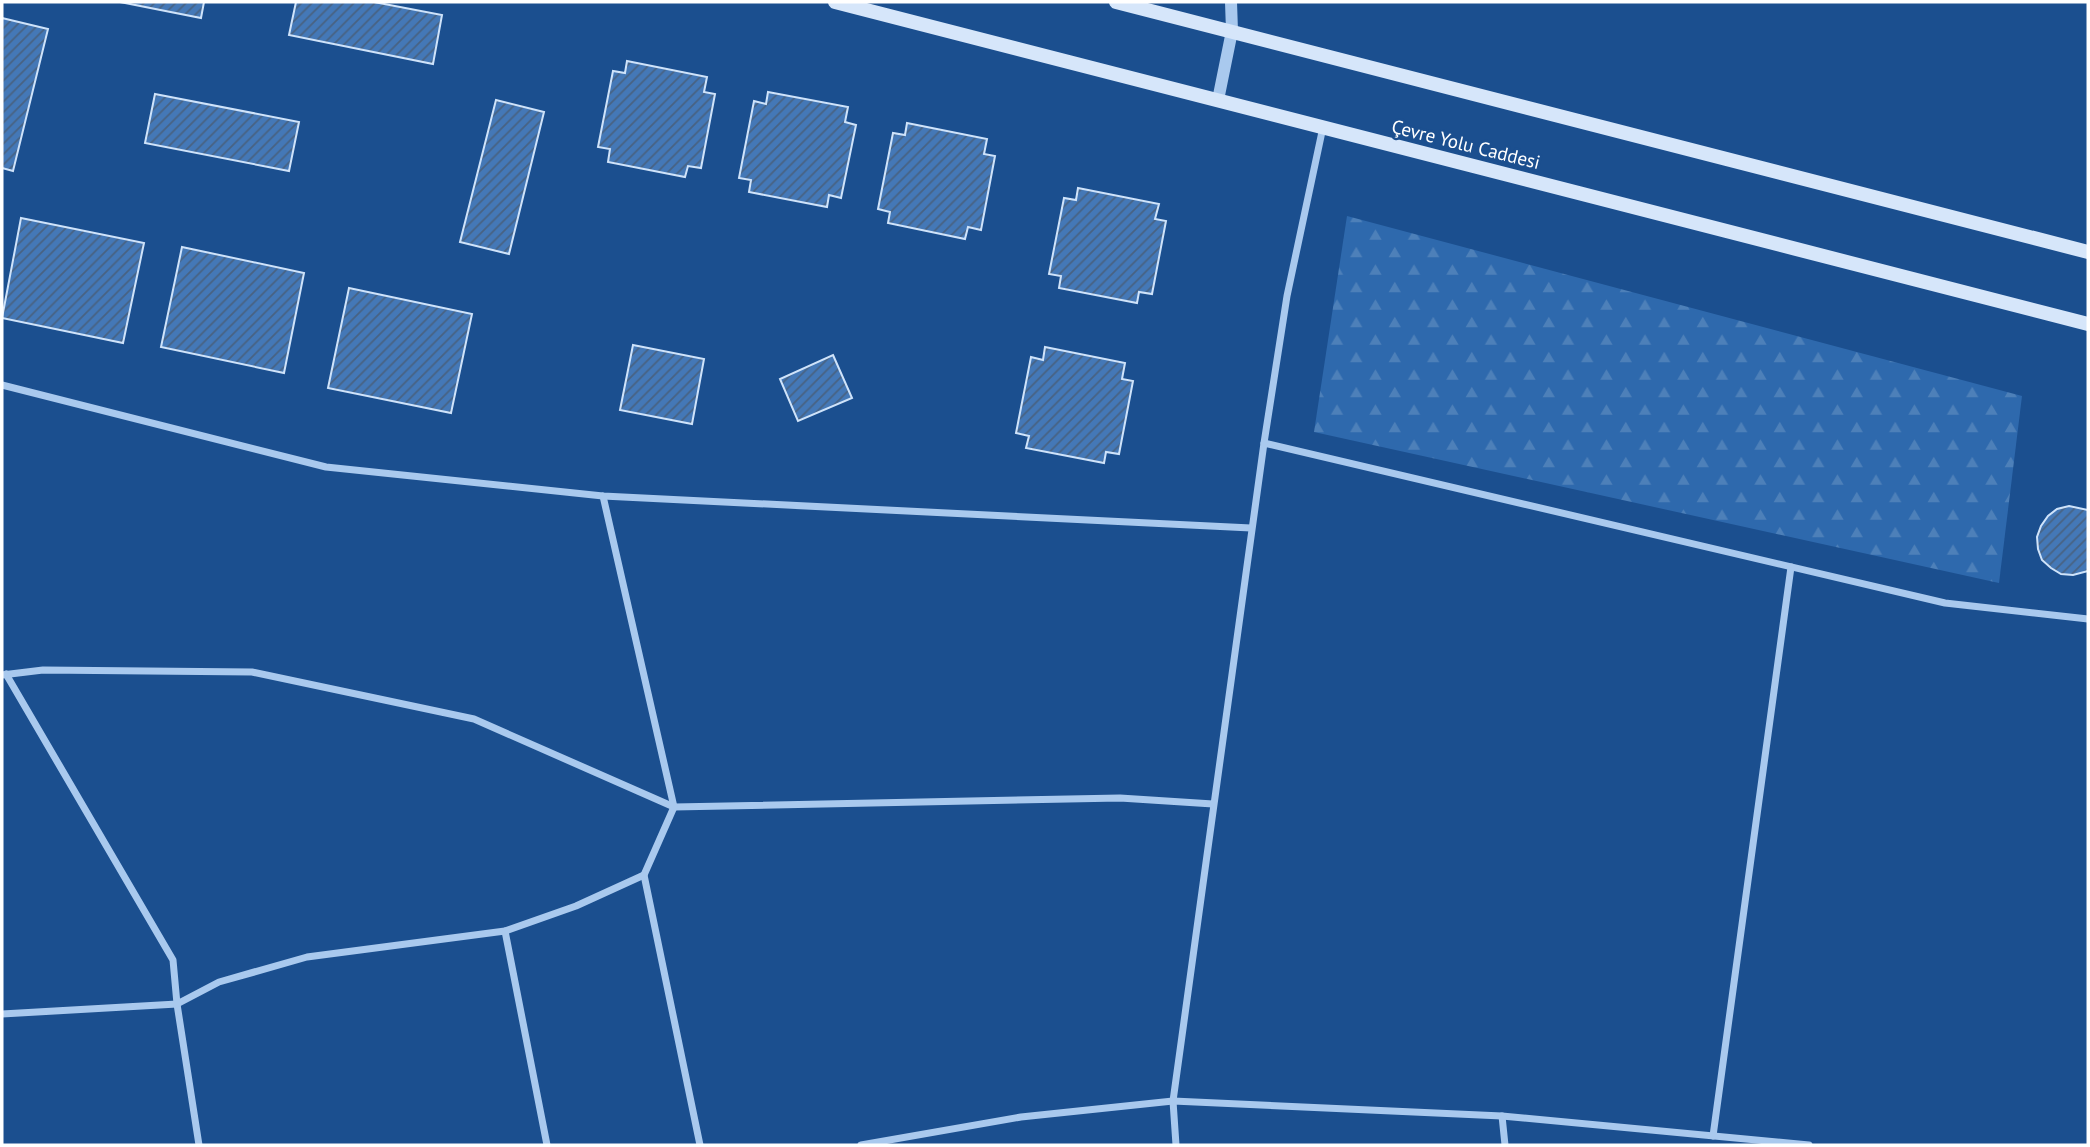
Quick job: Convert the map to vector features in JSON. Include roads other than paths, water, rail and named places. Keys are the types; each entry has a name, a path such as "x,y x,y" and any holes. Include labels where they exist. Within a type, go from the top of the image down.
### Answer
{"main road":[{"name":"Çevre Yolu Caddesi","path":"835,2 2088,324"},
{"path":"1116,2 2088,252"}],"street":[{"path":"1218,100 1232,31 1231,2"},
{"path":"1176,1145 1173,1101 1251,528 1287,296 1323,127"},
{"path":"2,385 326,467 603,496 1251,528"},
{"path":"1264,443 1945,603 2088,619"},
{"path":"603,496 674,807 644,875 699,1145"},
{"path":"1713,1136 1791,567"},
{"path":"199,1145 177,1004 173,960 4,674 43,670 253,672 474,719 674,807 1120,798 1213,804"},
{"path":"2,1014 177,1004 219,982 307,957 505,932 644,875"},
{"path":"505,932 547,1145"},
{"path":"861,1145 1021,1117 1173,1101 1502,1116 1809,1145"},
{"path":"1502,1116 1505,1145"}]}
